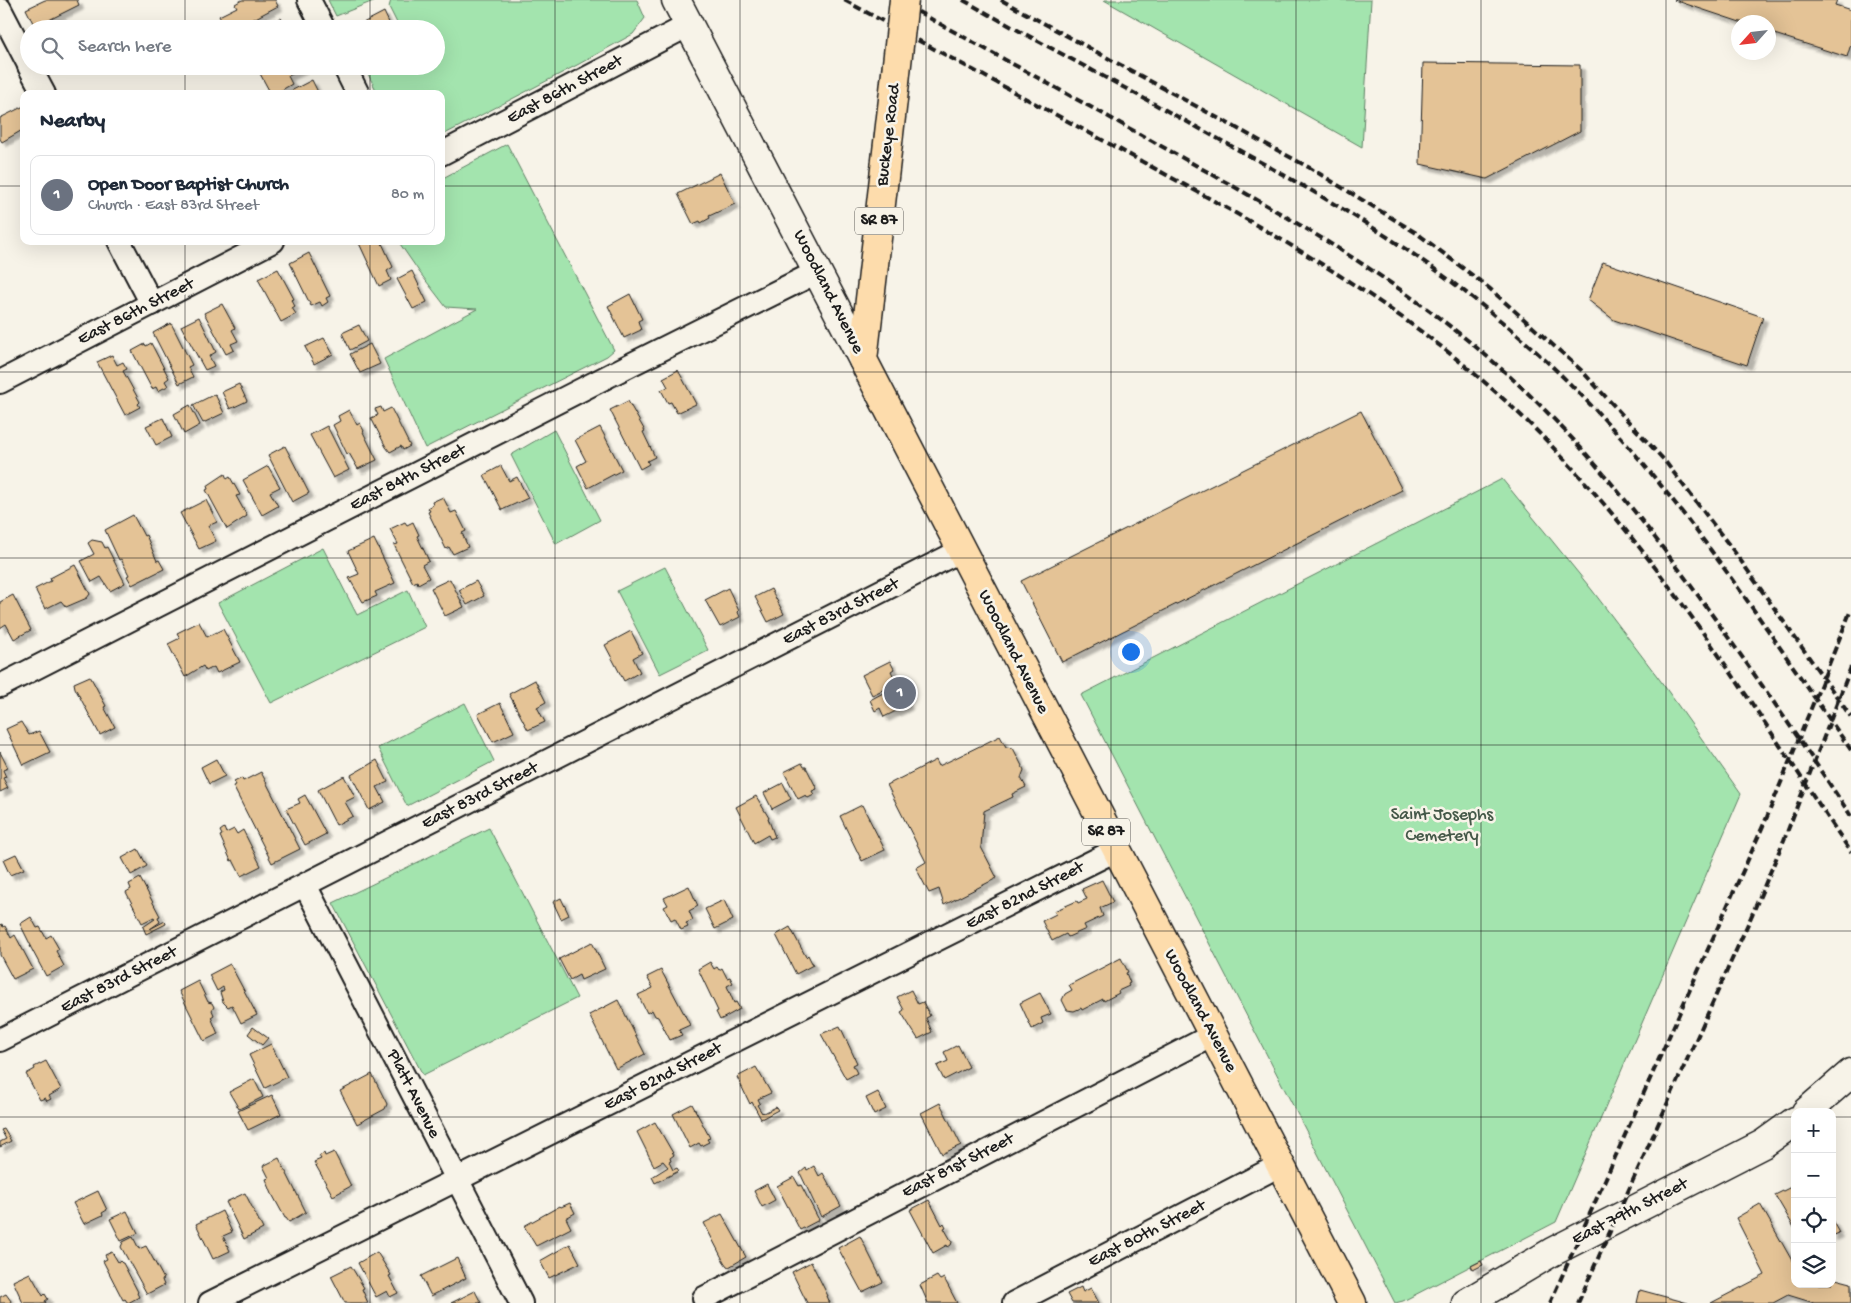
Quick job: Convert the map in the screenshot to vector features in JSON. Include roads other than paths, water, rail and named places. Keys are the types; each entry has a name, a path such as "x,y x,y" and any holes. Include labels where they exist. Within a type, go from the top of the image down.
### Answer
{"main road":[{"name":"Woodland Avenue","path":"676,0 818,272 960,551 1352,1303"},
{"name":"Buckeye Road","path":"863,360 904,0"},
{"path":"1810,1108 1851,1072"},
{"name":"East 79th Street","path":"1466,1303 1552,1252 1763,1144 1791,1125"}],"street":[{"path":"309,0 319,20"},
{"path":"0,9 20,48"},
{"name":"East 86th Street","path":"445,152 689,25"},
{"path":"34,75 42,90"},
{"path":"348,75 356,90"},
{"path":"122,245 152,304"},
{"name":"East 86th Street","path":"0,382 265,245"},
{"name":"East 84th Street","path":"0,686 630,364 818,272"},
{"name":"East 83rd Street","path":"0,1040 960,551"},
{"name":"East 82nd Street","path":"210,1303 1116,850"},
{"name":"Platt Avenue","path":"305,885 521,1303"},
{"name":"East 81st Street","path":"704,1298 1213,1035"},
{"name":"East 80th Street","path":"1014,1303 1280,1165"}],"railway":[{"path":"844,0 1246,219 1349,281 1446,350 1536,430 1624,528 1741,687 1851,852"},
{"path":"897,0 1208,172 1301,226 1392,284 1478,348 1518,384 1567,433 1635,512 1677,566 1736,649 1851,816"},
{"path":"963,0 1245,153 1348,212 1420,259 1503,322 1560,374 1641,461 1714,555 1851,750"},
{"path":"1001,0 1310,168 1418,234 1489,288 1581,370 1664,460 1736,554 1851,717"},
{"path":"1550,1303 1767,817 1851,610"},
{"path":"1578,1303 1751,917 1784,840 1851,667"}],"place":[{"name":"Open Door Baptist Church","path":"900,693"}],"park label":[{"name":"Saint Josephs Cemetery","path":"1442,825"}]}
